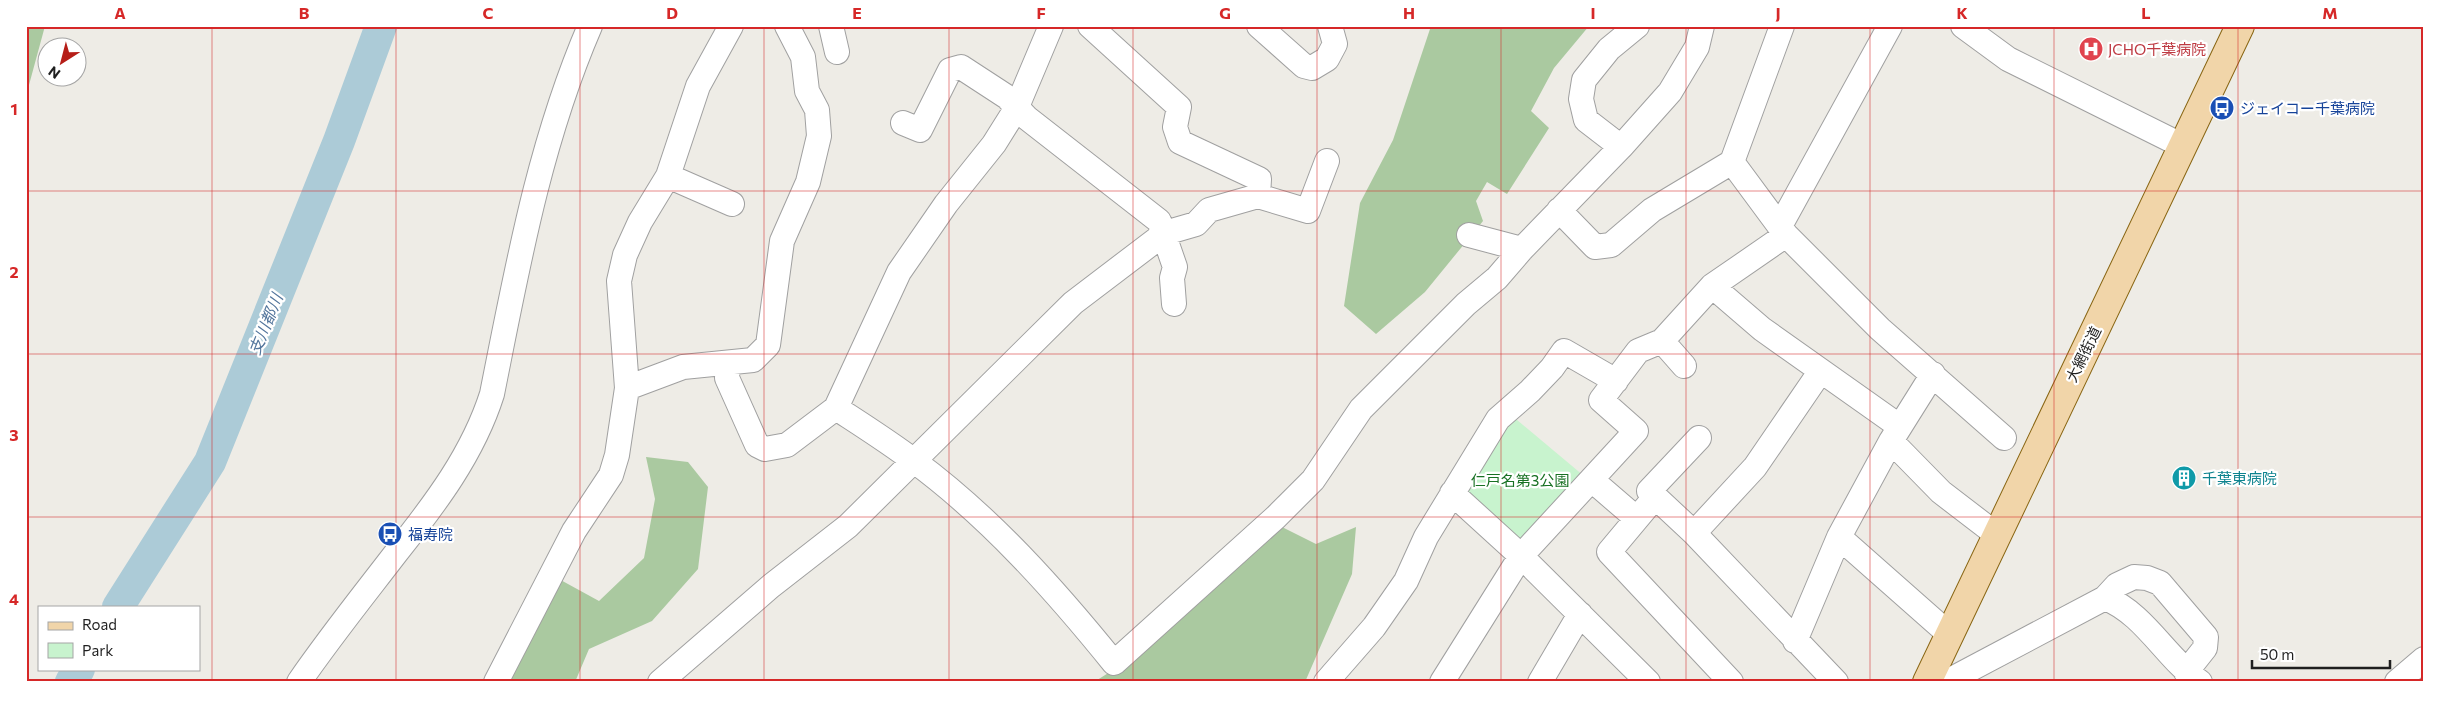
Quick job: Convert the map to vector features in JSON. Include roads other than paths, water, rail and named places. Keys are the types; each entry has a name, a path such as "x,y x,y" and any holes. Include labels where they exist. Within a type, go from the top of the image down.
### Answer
{"main road":[{"name":"大網街道","path":"1928,680 2240,26"}],"street":[{"path":"299,682 323,647 427,514 470,449 483,422 492,394 536,183 555,117 573,65 590,26"},
{"path":"496,682 574,531 611,475 618,455 627,388 619,281 625,254 668,176 698,86 731,26"},
{"path":"627,388 683,367 753,360 768,345 782,241 808,182 823,112 807,91 804,56 787,26"},
{"path":"832,26 836,52"},
{"path":"728,363 727,378 757,445 765,449 787,444 836,408 899,272 946,204 994,144 1016,109 1051,26"},
{"path":"1090,26 1179,107 1175,127 1180,142 1259,179 1258,196"},
{"path":"1259,26 1304,66 1312,68 1327,59 1335,44 1330,26"},
{"path":"1622,147 1586,120 1581,99 1584,80 1609,49 1637,26"},
{"path":"836,408 916,462 972,510 1045,580 1114,663 1313,480 1361,408 1466,304 1497,278 1559,210 1622,147 1670,92 1697,47 1702,26"},
{"path":"1559,210 1595,247 1612,245 1652,210 1732,162 1782,26"},
{"path":"1442,682 1521,556 1593,481 1636,431 1601,400 1638,350 1662,341 1712,286 1783,231 1890,26"},
{"path":"1963,26 2008,59 2183,146"},
{"path":"903,123 920,130 950,70 961,67 1007,97 1016,109 1159,221 1165,233 1175,267 1172,278 1174,304"},
{"path":"660,682 771,586 848,526 916,462 1073,303 1165,233 1196,224 1209,210 1258,196 1308,211 1327,161"},
{"path":"1732,162 1783,231 1880,329 2004,438"},
{"path":"668,176 732,204"},
{"path":"1469,235 1522,249"},
{"path":"1712,286 1762,329 1820,372 1895,434 1941,492 1997,535"},
{"path":"1662,341 1684,366"},
{"path":"1332,680 1374,627 1406,581 1426,537 1498,419 1530,391 1552,368 1564,351 1616,381"},
{"path":"1694,533 1755,467 1820,372"},
{"path":"1795,641 1839,537 1895,434 1933,374"},
{"path":"1700,438 1649,491 1694,533 1795,641 1827,679"},
{"path":"1593,481 1636,518"},
{"path":"1452,493 1521,556 1645,680"},
{"path":"1655,497 1609,552 1731,682"},
{"path":"1839,537 1950,635"},
{"path":"1928,680 1950,680 2104,598 2117,585 2134,577 2160,582 2206,637 2205,648 2193,677 2125,607 2104,598"},
{"path":"1540,682 1580,614"},
{"path":"2396,682 2424,659"}],"waterway":[{"name":"支川都川","path":"119,606 210,462 339,141 381,26"},
{"name":"支川都川","path":"71,682 78,670"}],"place":[{"name":"JCHO千葉病院","path":"2091,49"},
{"name":"ジェイコー千葉病院","path":"2222,108"},
{"name":"千葉東病院","path":"2184,478"},
{"name":"福寿院","path":"390,534"}],"park label":[{"name":"仁戸名第3公園","path":"1520,480"}]}
